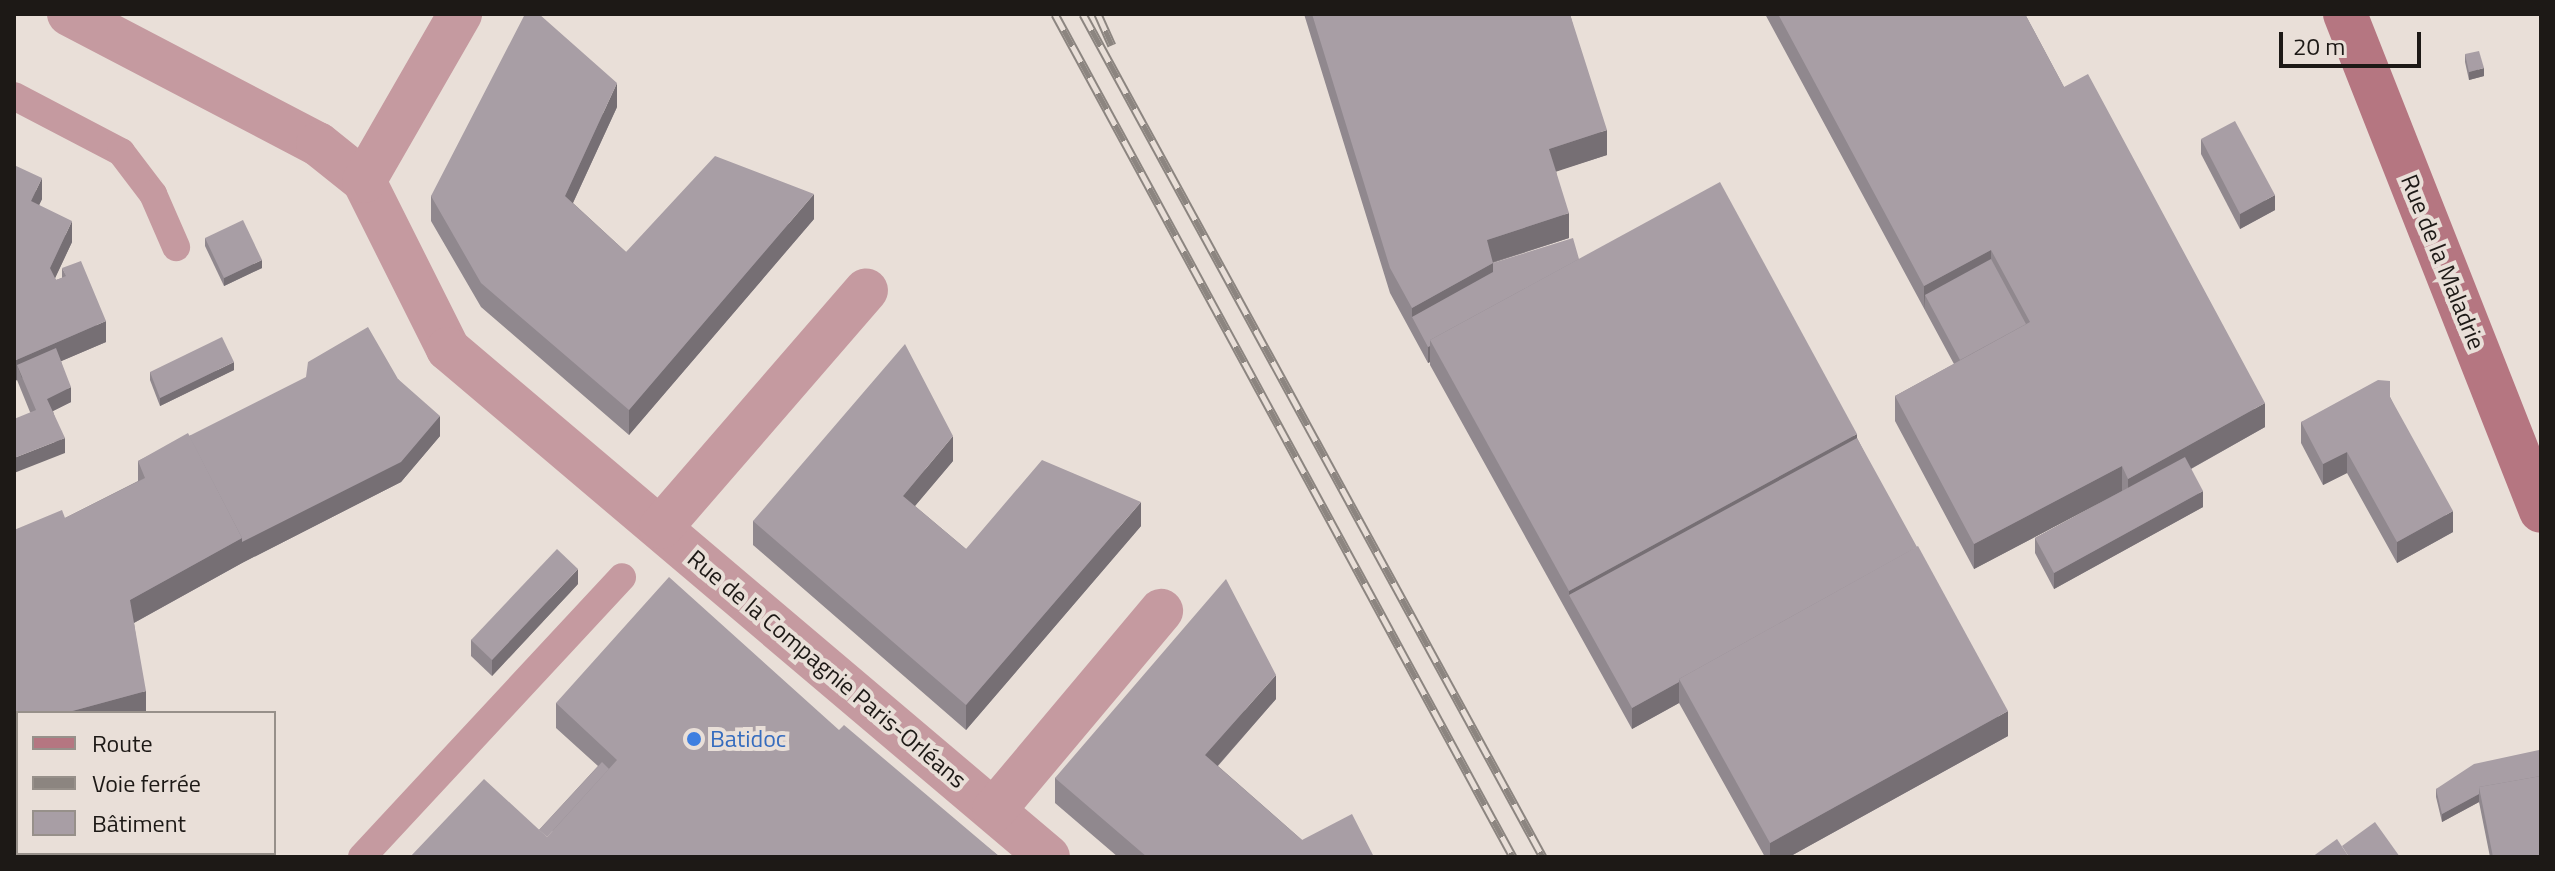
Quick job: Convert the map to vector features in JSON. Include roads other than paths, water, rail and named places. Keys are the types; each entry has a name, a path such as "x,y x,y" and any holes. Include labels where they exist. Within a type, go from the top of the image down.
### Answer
{"street":[{"name":"Rue de la Compagnie Paris-Orléans","path":"69,14 318,144 364,181 448,349 1048,857"},
{"path":"364,181 460,14"},
{"name":"Rue de la Maladrie","path":"2345,14 2541,511"},
{"path":"661,527 866,290"},
{"path":"994,810 1161,611"}],"lane":[{"path":"14,96 121,152 153,194 176,247"},
{"path":"362,857 622,577"}],"railway":[{"path":"1055,14 1513,857"},
{"path":"1083,14 1543,857"},
{"path":"1098,14 1112,45"}],"place":[{"name":"Batidoc","path":"694,739"}]}
